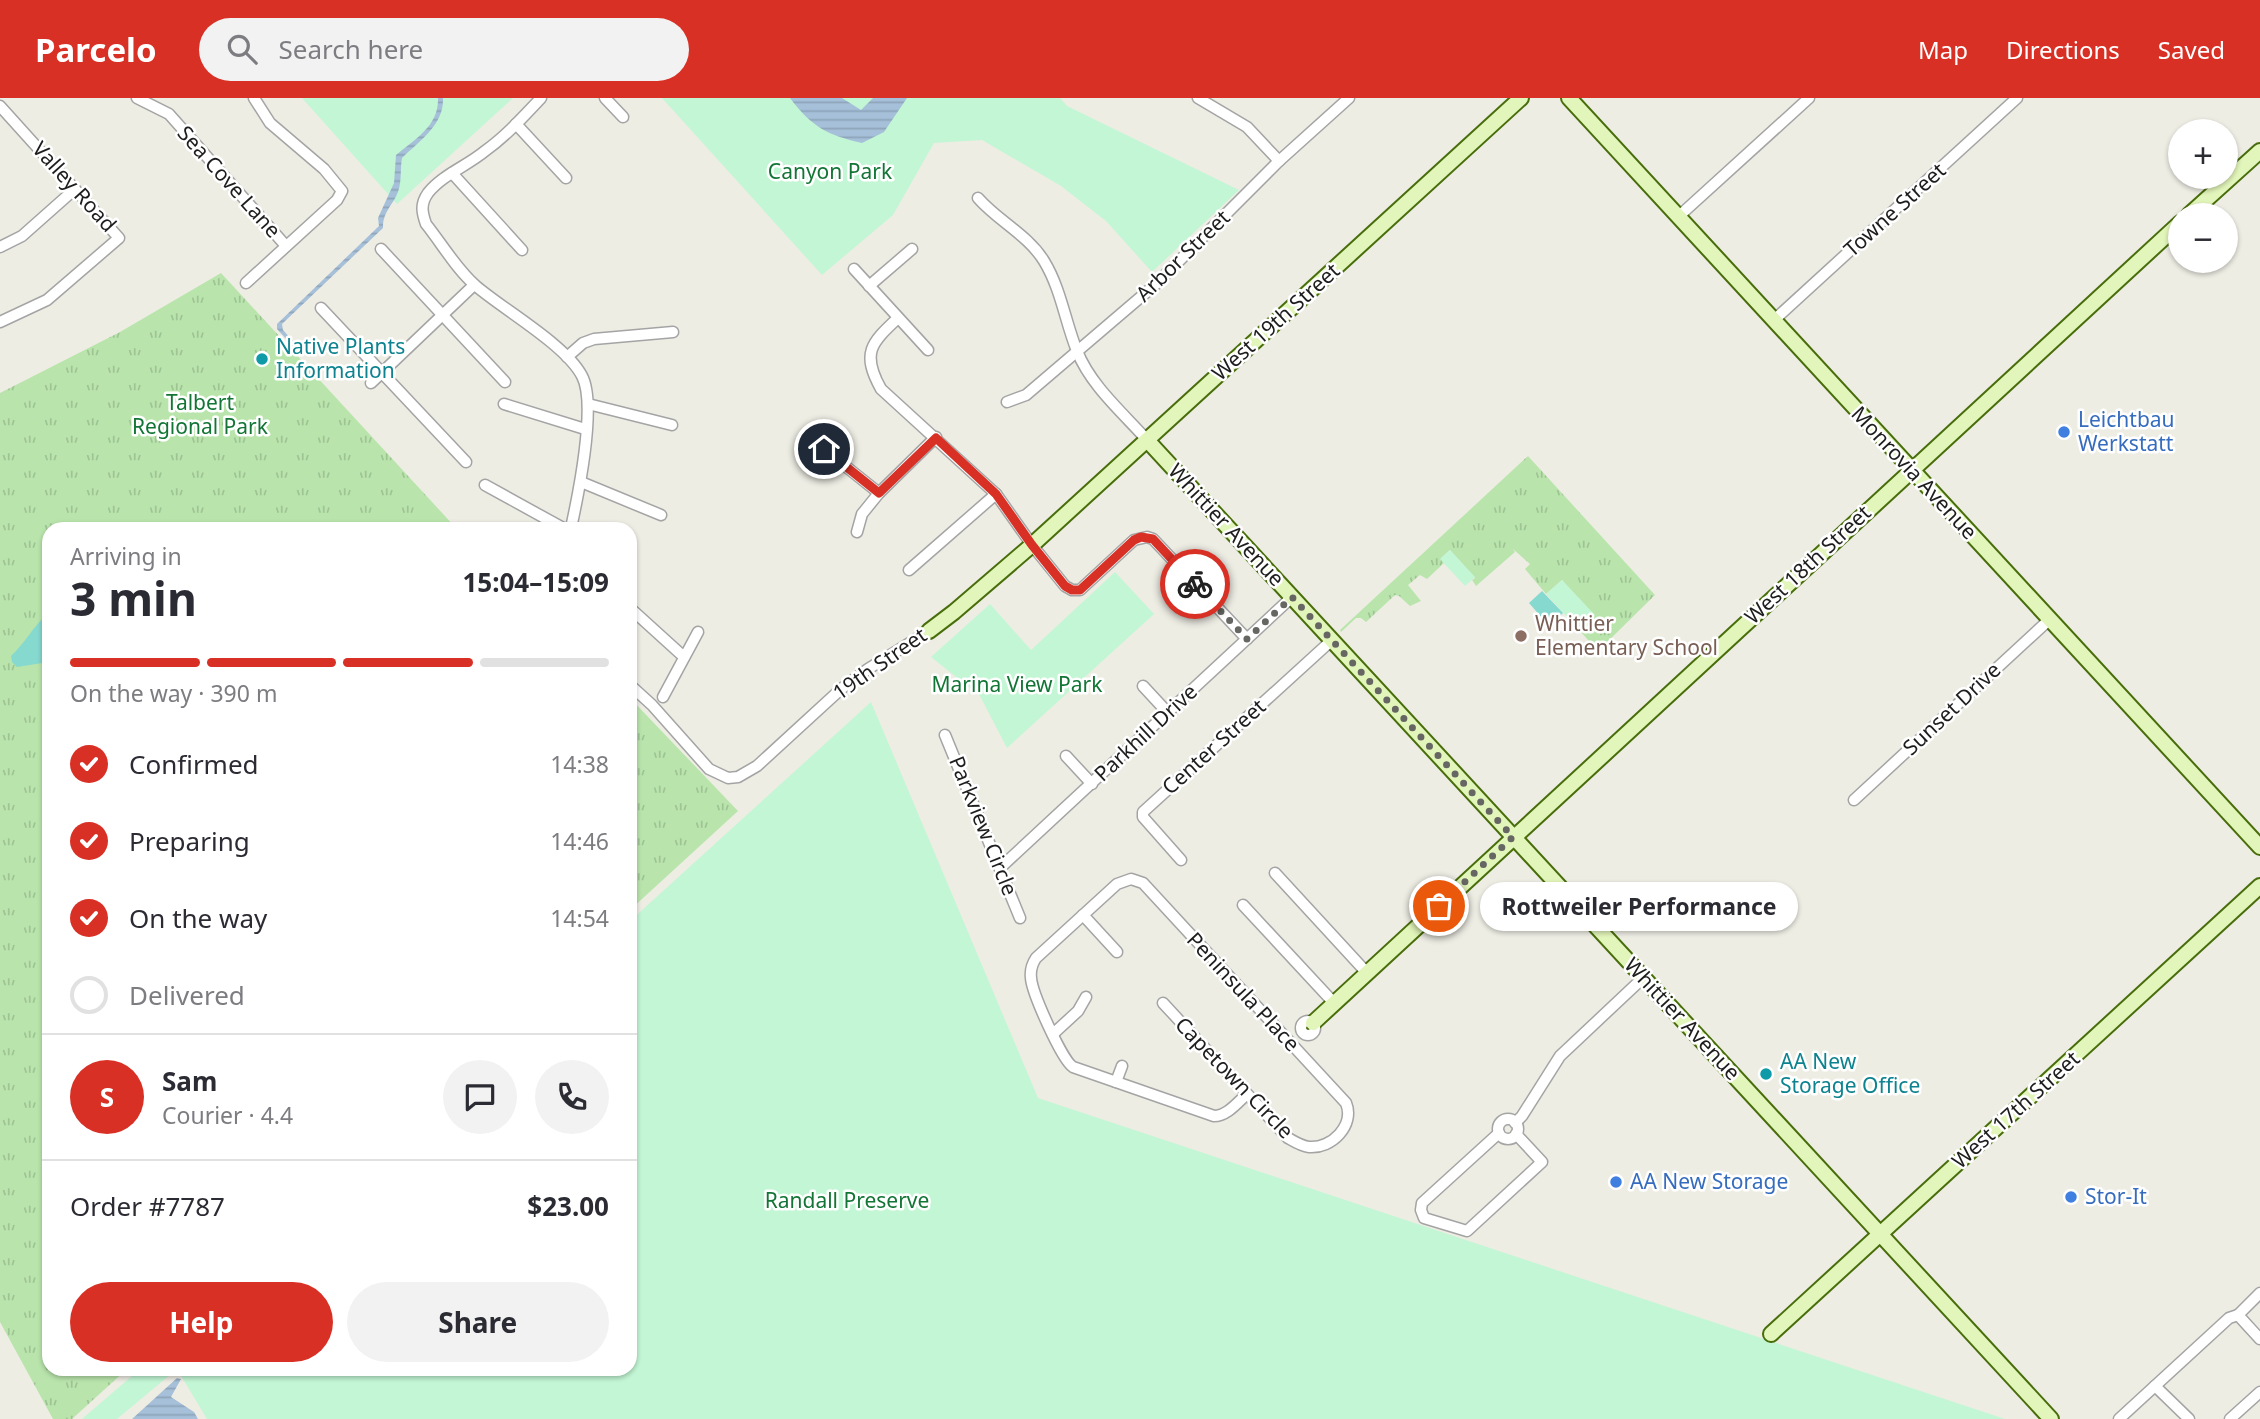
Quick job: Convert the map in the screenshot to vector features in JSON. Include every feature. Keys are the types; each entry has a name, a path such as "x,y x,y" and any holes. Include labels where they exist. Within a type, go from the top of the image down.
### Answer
{"street":[{"name":"Sea Cove Lane","path":"138,98 169,114 286,246"},
{"path":"246,283 337,200 342,191 324,169 270,123 254,98"},
{"path":"541,98 485,152 452,173 427,194 422,204 422,214 426,224 474,285 567,357 582,376 588,404 582,482 572,522"},
{"path":"605,98 623,117"},
{"path":"1198,98 1247,127 1279,161"},
{"name":"Arbor Street","path":"1007,402 1026,395 1157,284 1279,161 1349,98"},
{"name":"West 19th Street","path":"1032,545 1521,98"},
{"name":"Monrovia Avenue","path":"1569,98 2260,847"},
{"path":"1678,217 1809,98"},
{"name":"Towne Street","path":"1773,321 2017,98"},
{"name":"Valley Road","path":"0,106 119,238 47,300 0,322"},
{"path":"516,124 566,178"},
{"path":"2202,203 2260,151"},
{"path":"452,173 522,250"},
{"path":"0,247 22,236 75,189"},
{"name":"Whittier Avenue","path":"978,198 989,211 1030,243 1042,258 1057,286 1077,350 1096,384 2051,1419"},
{"name":"West 18th Street","path":"1296,1049 1307,1028 2168,234"},
{"path":"381,249 505,382"},
{"path":"869,286 912,249"},
{"path":"854,270 928,350"},
{"path":"371,383 474,285"},
{"path":"321,308 466,462"},
{"path":"898,318 876,339 871,351 872,373 881,389 996,494 1065,586 1080,590 1134,540 1147,537 1153,539 1247,639"},
{"path":"567,357 583,343 594,339 673,332"},
{"path":"504,404 585,429"},
{"path":"588,404 672,425"},
{"path":"857,532 862,514 879,493 936,438"},
{"path":"824,449 879,493"},
{"path":"582,482 661,515"},
{"path":"485,485 552,522"},
{"path":"909,570 996,494"},
{"name":"19th Street","path":"637,691 701,761 717,774 728,778 747,773 841,689 929,631 1032,545"},
{"name":"Parkhill Drive","path":"1000,868 1292,597"},
{"path":"637,614 684,657"},
{"name":"Sunset Drive","path":"1854,800 2050,619"},
{"path":"663,697 698,632"},
{"name":"Center Street","path":"1181,860 1143,817 1143,812 1332,640"},
{"path":"1143,686 1168,713"},
{"name":"Parkview Circle","path":"945,735 1020,918"},
{"path":"1066,756 1092,784"},
{"path":"1275,873 1367,972"},
{"name":"Peninsula Place","path":"1083,915 1117,884 1131,879 1143,883 1346,1103 1349,1111 1346,1126 1328,1143 1309,1147"},
{"name":"West 17th Street","path":"1771,1334 2260,886"},
{"path":"1243,905 1334,1003"},
{"path":"1117,953 1083,915 1036,958 1031,968 1031,981 1067,1063 1214,1116 1220,1116 1247,1094"},
{"path":"1499,1133 1422,1203 1424,1218 1467,1231 1542,1161 1515,1129 1510,1120 1499,1124 1499,1133 1505,1139 1511,1138 1515,1129 1522,1116 1560,1056 1644,977"},
{"path":"1053,1034 1078,1012 1087,997"},
{"name":"Capetown Circle","path":"1163,1003 1288,1138 1309,1147"},
{"name":"West 18th Street","path":"1285,1036 1307,1028"},
{"path":"1116,1082 1122,1066"},
{"path":"2119,1419 2260,1293"},
{"path":"2238,1315 2260,1339"},
{"path":"2155,1386 2189,1419"},
{"path":"2230,1419 2260,1392"}],"green space":[{"path":"302,98 513,98 397,204"},
{"name":"Canyon Park","path":"662,98 1060,98 1067,106 1239,190 1152,272 1106,221 1061,186 982,140 934,143 893,215 822,275"},
{"name":"Talbert Regional Park","path":"221,273 450,522 42,522 42,1376 119,1376 72,1419 53,1419 0,1322 0,393 120,332"},
{"path":"1528,456 1655,595 1598,651 1579,630 1594,616 1562,580 1546,594 1525,569 1530,564 1513,549 1515,552 1476,586 1472,580 1475,578 1450,550 1441,558 1444,563 1427,579 1420,575 1408,585 1421,601 1410,606 1395,595 1366,622 1356,618 1341,632 1340,630"},
{"path":"1450,550 1475,577 1465,586 1440,559"},
{"name":"Marina View Park","path":"1115,572 1154,614 1007,748 980,696 931,657 990,604 1031,650"},
{"path":"1562,580 1595,615 1579,630 1546,594"},
{"name":"Randall Preserve","path":"871,702 1038,1098 2005,1419 207,1419 181,1376 637,1376 637,915"},
{"path":"637,705 738,811 637,904"},
{"name":"Randall Preserve","path":"132,1376 169,1376 117,1419 82,1419"}],"shaded area":[{"path":"438,98 443,98 440,116 423,138 402,158 399,188 386,213 383,228 282,324 283,330 303,352 300,354 277,329 277,324 379,226 378,218 394,183 396,155 430,124 435,116"},
{"path":"790,98 842,98 861,110 873,98 907,98 884,132 862,143 839,137 813,123"},
{"path":"1542,591 1563,613 1549,626 1529,603"},
{"path":"42,619 42,663 17,667 11,656"},
{"path":"177,1378 181,1379 171,1397 194,1412 198,1419 132,1419"}],"way so far":[{"path":"1195,584 1247,639 1292,597 1513,837 1439,906"}],"place":[{"name":"Native Plants Information","path":"262,359"},
{"name":"Leichtbau Werkstatt","path":"2064,432"},
{"name":"Whittier Elementary School","path":"1521,636"},
{"name":"Rottweiler Performance","path":"1439,906"},
{"name":"AA New Storage Office","path":"1766,1074"},
{"name":"AA New Storage","path":"1616,1182"},
{"name":"Stor-It","path":"2071,1197"}],"route":[{"path":"824,449 879,493 936,438 996,494 1032,545 1065,586 1072,590 1080,590 1134,540 1141,537 1153,539 1195,584"}]}
